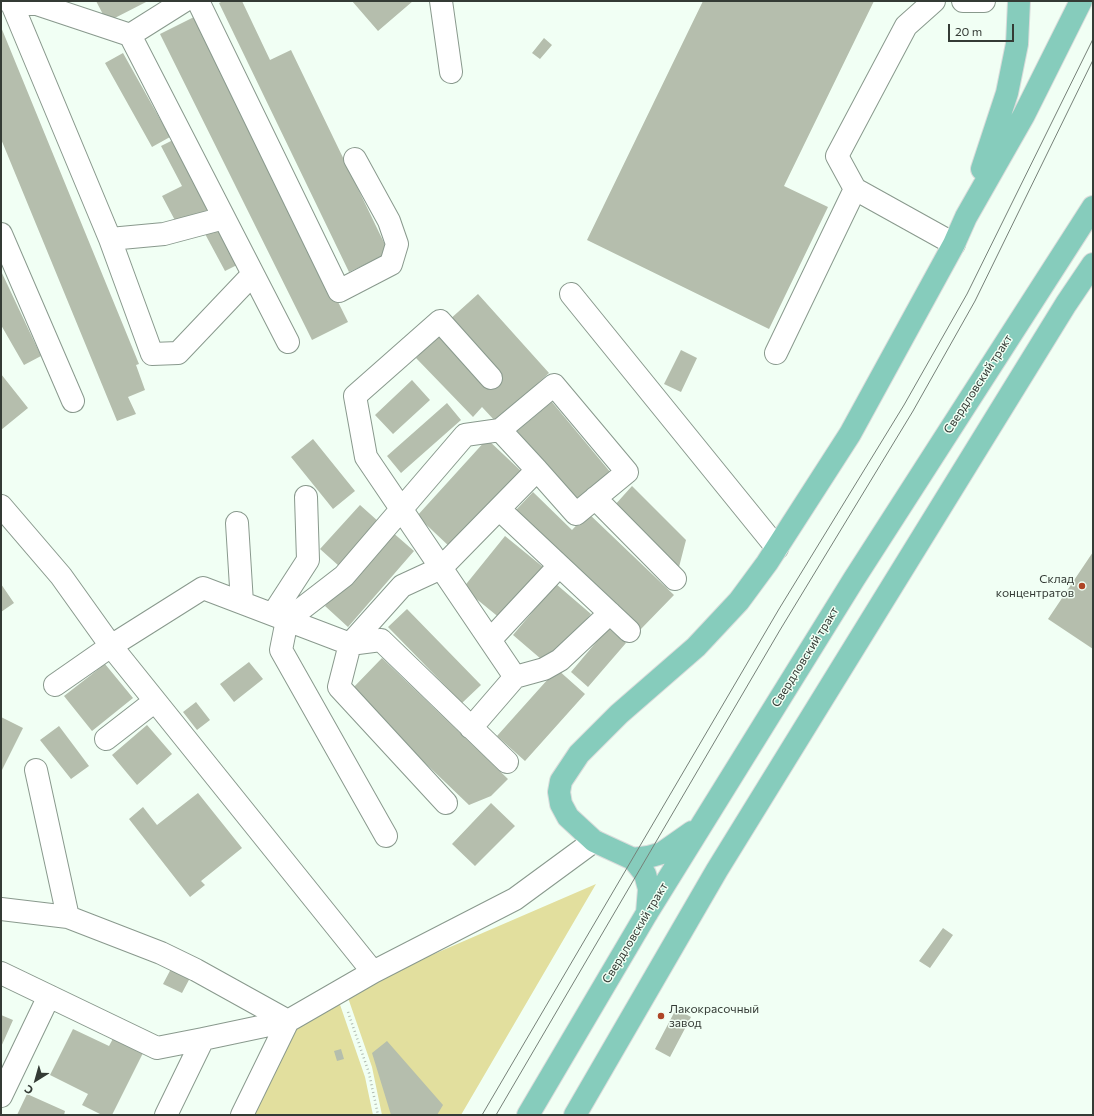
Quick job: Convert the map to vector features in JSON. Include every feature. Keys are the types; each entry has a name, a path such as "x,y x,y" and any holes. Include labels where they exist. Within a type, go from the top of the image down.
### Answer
{"main road":[{"path":"647,913 649,896 645,874 633,859 594,841 568,817 561,804 559,792 561,781 578,754 619,714 696,647 739,601 777,548 850,434 954,244 966,217 1008,93 1017,44 1019,1"},
{"path":"966,217 1024,115 1081,1"},
{"name":"Свердловский тракт","path":"528,1115 647,913 854,579 1093,207"},
{"path":"575,1115 717,870 1066,304 1093,264"},
{"path":"633,859 662,853 700,827"}],"lane":[{"path":"130,35 184,1"},
{"path":"198,1 339,291 391,264 398,244 389,221 355,159"},
{"path":"441,1 451,72"},
{"path":"934,1 906,26 837,156 855,189 954,244"},
{"path":"963,1 984,1"},
{"path":"253,274 178,353 152,354 110,239 10,3 40,3 130,35 288,342"},
{"path":"776,353 855,189"},
{"path":"110,239 164,234 224,218"},
{"path":"1,234 73,401"},
{"path":"571,294 777,548"},
{"path":"491,378 440,321 356,396 366,457 515,677"},
{"path":"280,617 344,576 465,435 500,430 554,385 627,472 576,514 500,430"},
{"path":"446,803 339,687 350,644 402,586 442,568 537,470"},
{"path":"306,497 308,560 280,617 281,650 386,836"},
{"path":"595,498 675,580"},
{"path":"1,506 61,576 111,646 373,972"},
{"path":"499,509 629,631"},
{"path":"237,523 242,602"},
{"path":"490,640 559,566"},
{"path":"55,685 111,646 203,588 350,644 381,640 507,762"},
{"path":"471,728 515,677 544,669 560,660 610,614"},
{"path":"106,740 155,701"},
{"path":"36,770 68,918"},
{"path":"1,973 157,1048 288,1021 373,972 515,899 594,841"},
{"path":"1,909 68,918 161,952 288,1021"},
{"path":"1,1096 49,996"},
{"path":"242,1115 288,1021"},
{"path":"166,1115 202,1039"}],"path":[{"path":"340,991 369,1073 378,1115"}],"shaded area":[{"path":"596,884 461,1115 382,1115 372,1067 346,992"},
{"path":"337,996 365,1077 373,1115 253,1115 298,1023"}],"building":[{"path":"96,1 148,1 107,22"},
{"path":"223,1 242,1 270,60 291,50 389,253 349,272 219,3"},
{"path":"352,1 413,1 378,31"},
{"path":"703,1 874,1 784,186 828,207 769,329 587,240"},
{"path":"196,16 348,322 312,340 160,34"},
{"path":"1,27 139,364 136,365 145,390 128,397 136,414 117,421 1,139"},
{"path":"544,38 552,45 540,59 532,53"},
{"path":"123,53 170,137 152,147 105,63"},
{"path":"179,137 215,206 178,226 162,196 182,186 161,146"},
{"path":"218,225 239,264 225,271 204,232"},
{"path":"1,271 41,356 24,365 1,325"},
{"path":"478,294 549,373 496,422 482,407 473,417 416,358 438,336 490,390 501,380 448,321"},
{"path":"681,350 697,358 681,392 664,384"},
{"path":"1,374 28,408 1,430"},
{"path":"412,380 430,400 393,434 375,415"},
{"path":"552,402 611,473 576,501 517,431"},
{"path":"447,403 461,420 401,473 387,456"},
{"path":"313,439 355,491 333,509 291,457"},
{"path":"487,439 521,471 451,548 417,516"},
{"path":"632,486 686,540 679,567 614,506"},
{"path":"533,492 572,530 588,513 674,595 640,630 516,510"},
{"path":"360,505 379,522 339,566 320,549"},
{"path":"391,531 414,551 348,627 325,606"},
{"path":"505,536 543,567 501,619 463,588"},
{"name":"Склад концентратов","path":"1093,552 1093,649 1048,619"},
{"path":"1,584 14,603 1,612"},
{"path":"556,584 591,614 548,665 513,635"},
{"path":"407,609 481,685 462,703 388,627"},
{"path":"608,628 626,643 588,687 571,672"},
{"path":"382,658 508,779 491,796 469,805 350,691"},
{"path":"249,662 263,679 234,702 220,684"},
{"path":"105,664 133,698 92,731 64,696"},
{"path":"557,669 585,694 525,761 497,736"},
{"path":"196,702 210,720 197,730 183,712"},
{"path":"1,717 23,728 1,772"},
{"path":"147,725 172,754 137,785 112,755"},
{"path":"59,726 89,766 71,779 40,740"},
{"path":"198,793 242,848 201,881 205,885 190,897 129,819 143,807 157,825"},
{"path":"491,803 515,826 475,866 452,844"},
{"path":"943,928 953,935 930,968 919,961"},
{"path":"172,967 191,976 182,993 163,984"},
{"path":"676,1009 691,1017 670,1057 655,1049"},
{"path":"1,1015 13,1020 1,1047"},
{"path":"73,1029 109,1046 115,1035 145,1049 112,1115 102,1115 82,1105 88,1094 50,1075"},
{"path":"387,1041 443,1105 437,1115 391,1115 372,1053"},
{"path":"341,1049 344,1059 337,1061 334,1051"},
{"path":"27,1094 65,1111 64,1115 17,1115"}],"tram line":[{"path":"482,1115 779,609 904,405 967,294 1093,39"},
{"path":"496,1115 780,630 913,411 975,301 1093,60"}],"place":[{"name":"Склад концентратов","path":"1082,586"},
{"name":"Лакокрасочный завод","path":"661,1016"}]}
